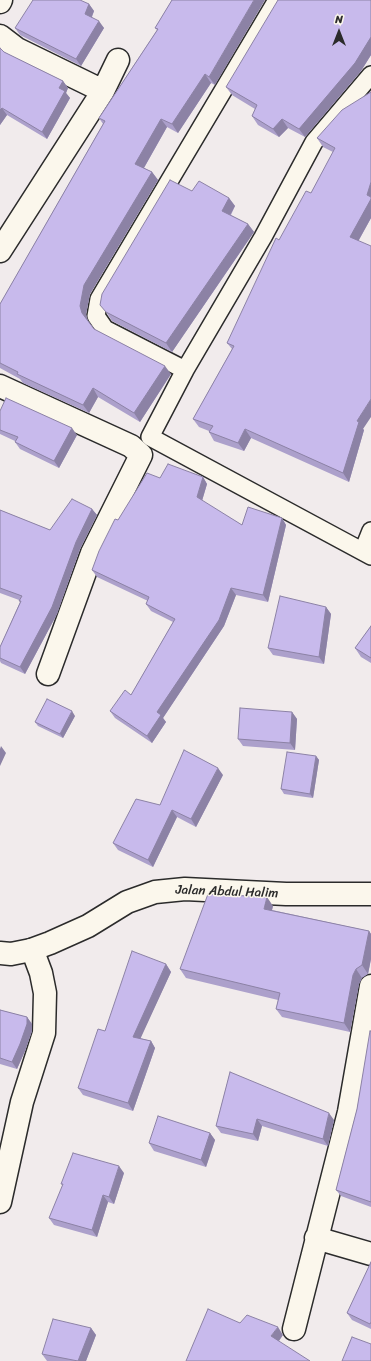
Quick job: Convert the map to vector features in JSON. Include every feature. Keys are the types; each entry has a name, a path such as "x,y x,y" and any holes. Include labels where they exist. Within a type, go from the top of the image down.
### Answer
{"street":[{"path":"0,36 16,49 103,91"},
{"path":"0,251 103,91 118,60"},
{"path":"0,386 131,446 141,455 92,553 48,674"},
{"name":"Jalan Abdul Halim","path":"0,953 11,954 31,950 88,926 127,902 155,892 185,889 286,894 371,894"},
{"path":"0,1202 22,1102 40,1050 44,1033 45,993 36,957 31,950"},
{"path":"294,1329 348,1112 371,986"},
{"path":"316,1238 371,1254"}],"lane":[{"path":"185,370 105,329 96,316 99,299 277,0"},
{"path":"371,75 314,142 263,237 185,370 150,437 367,554 371,531"}],"building":[{"path":"33,0 80,0 89,4 85,14 99,21 76,59 15,28"},
{"path":"172,0 254,0 209,77 205,74 172,124 161,119 135,164 152,172 84,285 80,306 82,313 94,329 165,366 134,413 93,388 83,405 17,374 18,372 0,363 0,304 105,121 99,118 158,29 155,28"},
{"path":"278,0 371,0 371,37 355,63 299,129 282,119 273,129 252,116 257,105 226,87"},
{"path":"0,48 4,52 63,81 59,88 65,91 42,132 2,108 0,110"},
{"path":"371,92 371,182 367,195 371,197 371,199 350,237 371,246 371,399 357,421 359,422 343,473 245,429 238,443 209,432 213,426 193,419 234,346 227,343 276,238 279,240 306,191 311,193 335,148 317,138 342,110"},
{"path":"170,180 192,191 199,181 229,198 222,211 248,224 166,343 106,312 100,305 102,294"},
{"path":"6,398 72,428 54,461 15,442 18,437 0,430 0,411"},
{"path":"168,464 203,477 197,497 242,525 248,507 282,518 263,595 231,588 219,620 157,712 161,715 147,736 110,711 125,690 131,695 175,619 146,604 149,597 92,570 99,551 115,519 118,520 147,473 160,478"},
{"path":"72,499 92,509 76,542 52,607 20,667 0,658 0,647 22,596 0,588 0,510 50,530"},
{"path":"280,596 326,607 319,657 268,648"},
{"path":"371,626 371,658 355,648"},
{"path":"47,699 72,711 60,734 35,722"},
{"path":"240,708 292,712 290,743 238,739"},
{"path":"184,750 218,768 191,819 172,810 148,860 113,843 136,799 160,805"},
{"path":"287,752 316,756 310,794 281,789"},
{"path":"208,894 267,897 264,909 369,931 362,965 356,969 353,975 344,1023 276,1009 280,993 180,969"},
{"path":"132,951 166,964 133,1037 151,1041 128,1103 78,1088 98,1029 105,1031"},
{"path":"0,1010 27,1017 27,1024 12,1062 0,1058"},
{"path":"370,1031 371,1202 336,1190 357,1109"},
{"path":"230,1072 329,1113 323,1139 257,1119 253,1134 216,1126"},
{"path":"158,1116 210,1133 201,1160 149,1143"},
{"path":"73,1153 119,1166 109,1197 103,1195 92,1230 49,1218 63,1184 61,1184"},
{"path":"371,1262 371,1322 370,1324 347,1313"},
{"path":"208,1309 240,1323 247,1315 278,1327 271,1336 310,1361 186,1361"},
{"path":"53,1319 91,1328 78,1361 42,1354"},
{"path":"352,1337 371,1344 371,1361 342,1361"}]}
